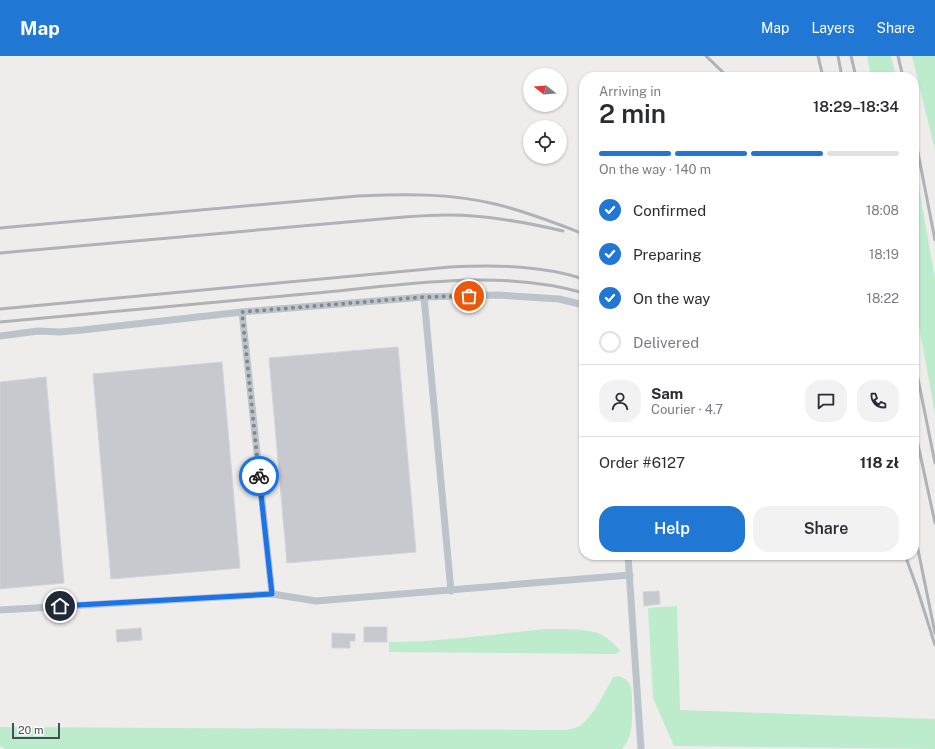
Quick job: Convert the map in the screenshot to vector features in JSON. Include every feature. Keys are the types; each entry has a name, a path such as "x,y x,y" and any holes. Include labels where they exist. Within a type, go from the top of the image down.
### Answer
{"lane":[{"path":"0,336 38,331 60,332 82,330 242,312 424,297 498,295 559,299 579,304"},
{"path":"424,297 451,591"},
{"path":"242,312 272,594"},
{"path":"628,560 641,749"},
{"path":"0,610 272,594 316,601 630,575"}],"green space":[{"path":"867,56 891,56 895,72 870,72"},
{"path":"912,56 935,56 935,150 919,85 919,72 916,72"},
{"path":"919,188 935,279 935,414 919,326"},
{"path":"677,606 680,710 935,719 935,749 674,746 653,698 648,608"},
{"path":"545,629 592,631 598,633 613,643 620,650 618,653 613,654 389,652 389,642 448,639"},
{"path":"619,676 628,682 631,687 632,697 632,720 629,738 622,749 5,749 0,746 0,727 566,730 573,729 586,720 599,702 613,677"}],"building":[{"path":"398,347 416,552 287,563 269,358"},
{"path":"222,362 240,568 111,579 93,374"},
{"path":"46,377 64,583 0,589 0,382"},
{"path":"659,591 660,604 644,606 643,592"},
{"path":"364,627 387,627 387,642 364,642"},
{"path":"141,628 142,640 117,642 116,630"},
{"path":"332,633 355,634 355,641 350,641 350,648 332,648"}],"railway":[{"path":"706,56 723,72"},
{"path":"818,56 822,72"},
{"path":"838,56 841,72"},
{"path":"851,56 855,72"},
{"path":"898,56 902,72"},
{"path":"919,158 935,240"},
{"path":"0,228 358,196 427,195 478,200 495,204 529,214 579,232"},
{"path":"0,253 431,215 462,215 491,218 520,222 563,231"},
{"path":"0,309 450,267 518,267 551,271 579,278"},
{"path":"0,322 451,281 518,281 551,285 579,292"},
{"path":"919,384 935,463"},
{"path":"919,449 935,523"},
{"path":"919,555 935,633"},
{"path":"907,560 935,645"}],"way so far":[{"path":"259,476 242,312 424,297 469,296"}],"route":[{"path":"60,606 272,594 259,476"}]}
